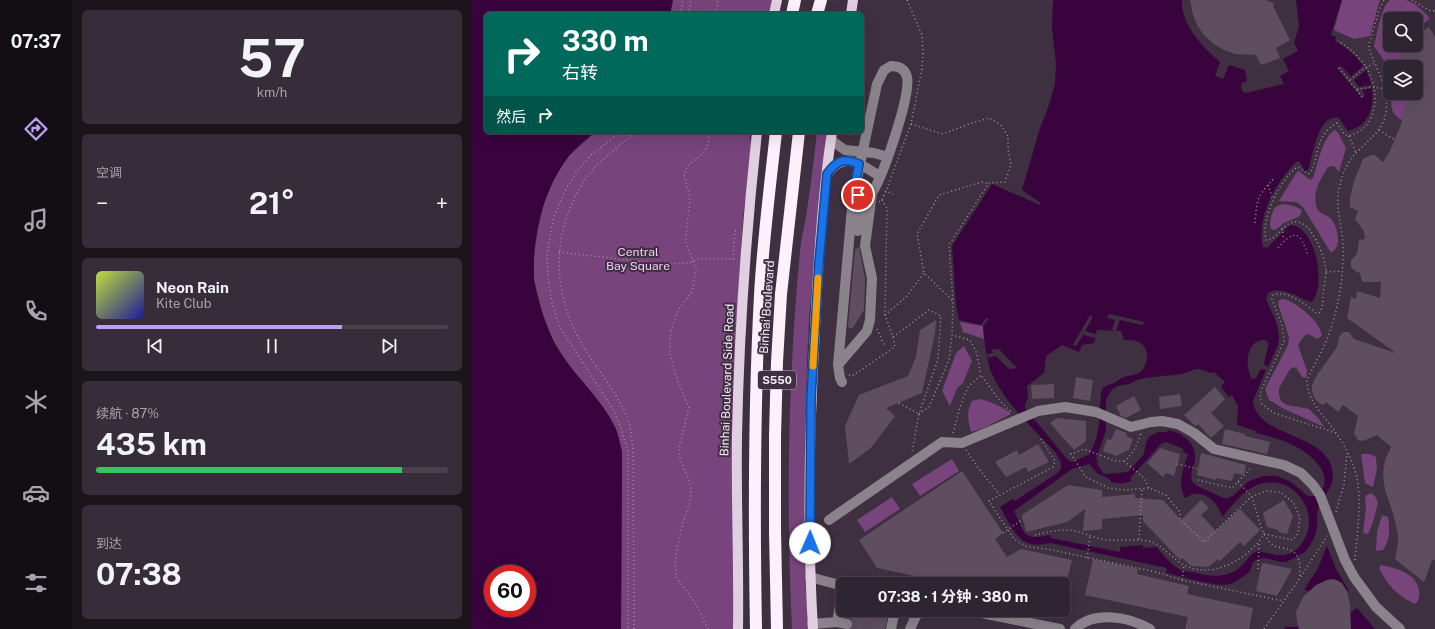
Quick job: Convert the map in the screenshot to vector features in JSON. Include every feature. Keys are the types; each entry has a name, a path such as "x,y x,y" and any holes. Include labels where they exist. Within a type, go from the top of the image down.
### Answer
{"highway":[{"path":"792,12 795,0"},
{"path":"817,12 820,0"},
{"name":"Binhai Boulevard","path":"756,629 755,433 760,294 776,134"},
{"name":"Binhai Boulevard","path":"777,629 774,436 777,362 782,286 799,134"}],"main road":[{"path":"774,12 777,0"},
{"path":"851,12 853,0"},
{"name":"Binhai Boulevard Side Road","path":"738,629 737,510 739,360 744,274 757,134"},
{"path":"813,627 810,577 811,398 819,263 832,136"},
{"path":"751,629 756,599"}],"street":[{"path":"838,365 865,334 870,320 876,284 872,278 865,246 872,193 888,157 908,86 907,76 898,66 891,66 884,70 880,76 859,164 838,365 842,382"},
{"path":"832,136 845,150 862,151 888,157"},
{"path":"827,174 834,165 841,161 850,161 859,164 880,176"},
{"path":"857,194 872,193"},
{"path":"857,194 858,231"},
{"path":"842,327 844,331 851,336 860,336 865,334"},
{"path":"829,520 942,442 962,443 1038,411 1065,407 1096,412 1131,427 1162,421 1178,424 1194,433 1214,450 1284,465 1301,473 1313,485 1320,496 1345,560 1364,593 1376,607 1400,629"},
{"path":"810,577 836,584"},
{"path":"813,627 842,623 842,617"},
{"path":"892,629 894,617"},
{"path":"910,629 916,617"},
{"path":"1001,617 1060,629"},
{"path":"1075,629 1085,622 1095,618 1116,617 1133,621 1150,629"}],"path":[{"path":"680,12 683,0"},
{"path":"688,12 691,0"},
{"path":"716,12 718,0"},
{"path":"1383,86 1369,49 1369,44 1380,8 1384,0"},
{"path":"1412,0 1428,10 1435,10"},
{"path":"1338,40 1349,47 1366,68 1373,87 1374,104 1370,119 1366,126 1349,136"},
{"path":"1350,80 1375,63"},
{"path":"1339,68 1362,97"},
{"path":"1357,89 1373,87 1383,89"},
{"path":"1354,577 1359,513 1358,488 1354,467 1347,451 1336,433 1311,400 1307,388 1307,380 1329,334 1339,300 1343,244 1338,210 1340,185 1347,166 1356,153 1380,130 1386,111 1385,100"},
{"path":"899,120 943,134 989,118 1000,124 1008,136 1008,149 1011,164 1005,182 988,184 982,182 939,195 917,234 924,273 953,300"},
{"path":"1336,433 1274,412 1262,404 1260,396 1265,380 1282,348 1284,341 1282,325 1272,299 1273,295 1277,294 1287,296 1298,300 1316,313 1319,312 1321,310 1326,272 1324,260 1318,244 1310,231 1303,224 1291,222 1273,238 1266,240 1264,236 1266,220 1273,200 1280,188 1298,166 1308,174 1311,172 1318,144 1326,130 1337,123 1345,135 1349,136 1356,153"},
{"path":"1380,130 1395,140"},
{"path":"618,134 590,156 575,174 564,193 554,216 547,256 548,279 552,303 560,327 614,411 628,452 628,629"},
{"path":"634,629 633,457 630,425 622,407 583,346 570,320 562,297 559,279 559,252 565,220 583,181 598,164 635,134"},
{"path":"708,629 694,601 676,577 675,570 676,553 684,519 689,506 691,486 680,459 679,448 689,408 676,376 670,354 670,345 671,331 678,310 692,292 696,269 686,243 690,203 684,176 689,164 705,151 710,134"},
{"path":"1255,223 1257,200 1275,177"},
{"path":"919,414 929,407 949,360 952,335 953,300 949,245 988,184"},
{"path":"1268,186 1273,200"},
{"path":"882,200 887,208 885,315 893,337 929,310 941,316 938,359 919,414 910,463"},
{"path":"1283,229 1284,240"},
{"path":"733,259 735,231 737,231"},
{"path":"1278,248 1284,240 1292,234 1296,235 1302,240 1308,255"},
{"path":"559,252 662,264 689,263 698,259 738,259"},
{"path":"1326,272 1342,271"},
{"path":"885,315 906,297 924,273"},
{"path":"876,327 885,347"},
{"path":"952,335 970,340 976,351 981,374 1000,401 1018,419"},
{"path":"951,442 960,407 968,387 981,374"},
{"path":"899,403 919,414"},
{"path":"1145,424 1135,448 1129,457 1124,461 1115,461 1084,449 1072,454 1086,477 1108,488 1126,490 1149,488 1166,495 1180,512 1180,519 1204,542 1251,497 1266,490 1280,492 1294,503 1300,518 1298,533 1293,540 1264,534"},
{"path":"1041,439 1055,461 1052,467 999,494 989,501 1014,539 1018,542 1025,546 1156,572 1182,580 1283,601"},
{"path":"962,443 979,469 999,494"},
{"path":"1264,629 1324,542 1332,526 1344,484 1347,451"},
{"path":"1198,480 1232,488 1259,459"},
{"path":"1124,461 1144,478 1149,488"},
{"path":"1177,464 1198,469"},
{"path":"1238,482 1251,497 1264,534 1269,542 1277,547 1290,549 1296,554 1299,563 1300,578"},
{"path":"1139,539 1142,489"},
{"path":"1003,533 1023,519"},
{"path":"1035,535 1066,530 1105,540 1125,541 1139,539 1154,542 1184,565 1203,570 1218,569 1234,562 1259,544"},
{"path":"1258,569 1259,544 1264,534"},
{"path":"1087,558 1090,536"},
{"path":"1182,580 1184,565"}],"green space":[{"path":"673,0 772,0 769,12 670,12"},
{"path":"1342,0 1380,0 1370,36 1354,39 1334,30"},
{"path":"1390,0 1406,0 1415,4 1430,18 1423,24 1423,12 1383,12 1383,52 1402,52 1402,60 1383,60 1374,46 1382,14 1387,3"},
{"path":"1391,100 1408,100 1402,120 1393,112"},
{"path":"1335,130 1346,148 1339,172 1334,166 1328,167 1318,185 1315,200 1318,210 1331,219 1337,230 1338,243 1331,253 1303,207 1296,202 1279,201 1297,172 1299,171 1310,180 1313,178 1321,151 1327,138"},
{"name":"Central Bay Square","path":"593,134 749,134 751,145 743,218 737,310 736,629 621,629 622,452 616,430 570,367 554,342 543,316 534,280 534,255 544,202 555,176 569,156"},
{"path":"817,134 827,134 817,226 807,363 804,553 808,629 792,629 789,535 789,440 796,299 801,247"},
{"path":"1283,204 1294,206 1302,210 1300,216 1284,223 1275,230 1271,229 1270,222 1273,211 1277,206"},
{"path":"1284,299 1295,304 1307,313 1317,324 1322,335 1318,339 1308,334 1305,335 1298,345 1307,371 1306,378 1302,377 1294,367 1290,369 1279,388 1279,395 1281,401 1287,405 1309,409 1319,419 1324,427 1282,408 1269,400 1265,389 1288,345 1289,337 1278,304 1279,300"},
{"path":"960,322 983,326 984,339 963,332"},
{"path":"964,346 972,361 963,383 957,388 950,406 942,391 956,353"},
{"path":"980,399 1002,407 1011,414 982,429 971,432 968,412 972,401"},
{"path":"1361,454 1369,454 1376,457 1377,469 1373,487 1365,483"},
{"path":"952,459 959,471 920,496 912,484"},
{"path":"1371,493 1375,496 1378,503 1368,534 1363,533 1366,508 1365,496"},
{"path":"892,497 900,509 865,532 857,520"},
{"path":"1382,515 1388,517 1389,534 1383,550 1376,551 1377,532"},
{"path":"1381,565 1404,572 1414,579 1419,592 1418,600 1415,604 1398,594 1389,585 1379,568"}],"shaded area":[{"path":"472,0 673,0 670,12 484,12 484,134 593,134 571,153 559,170 552,184 537,230 534,278 542,310 554,342 561,354 610,417 616,429 622,452 621,629 472,629"},
{"path":"1053,0 1182,0 1185,18 1189,26 1206,49 1220,62 1215,76 1223,79 1229,65 1245,70 1247,81 1242,83 1241,87 1243,92 1246,93 1284,84 1280,76 1289,71 1283,59 1298,51 1294,43 1299,26 1296,0 1342,0 1331,35 1336,37 1335,41 1349,50 1365,69 1369,77 1372,103 1367,118 1362,124 1348,131 1339,118 1332,118 1326,122 1317,138 1308,170 1305,171 1299,161 1296,162 1281,180 1269,201 1262,224 1263,247 1267,248 1290,225 1299,228 1306,234 1312,245 1316,257 1318,282 1316,294 1312,302 1291,293 1274,291 1268,293 1266,299 1277,324 1279,337 1278,345 1268,367 1264,364 1268,346 1266,340 1259,341 1254,344 1248,354 1248,368 1252,379 1256,378 1261,369 1266,370 1253,401 1258,414 1267,423 1321,451 1329,461 1333,476 1331,486 1318,508 1316,533 1305,552 1286,562 1266,558 1258,559 1253,562 1248,573 1231,584 1224,585 1199,581 1166,573 1167,568 1050,543 1039,545 1031,544 1018,536 1000,507 1013,499 1015,501 1056,474 1061,469 1061,463 1056,453 1019,414 995,381 986,353 984,337 983,326 989,319 986,318 981,325 959,320 956,305 952,246 992,184 1040,205 1041,203 1022,190 1040,128 1055,84 1056,64 1052,27","holes":["1097,330 1121,331 1124,340 1134,340 1139,342 1143,345 1147,352 1147,361 1140,372 1126,376 1104,387 1101,393 1099,425 1096,439 1090,454 1072,462 1067,459 1025,408 1028,398 1027,386 1044,373 1046,356 1062,345 1079,352 1082,345 1094,343","1199,369 1212,373 1214,372 1225,382 1221,387 1229,397 1232,395 1238,406 1237,425 1256,431 1256,433 1289,443 1310,456 1324,474 1325,480 1323,488 1320,492 1317,495 1308,496 1291,482 1277,476 1263,476 1249,481 1234,495 1224,498 1197,486 1192,481 1191,475 1195,459 1193,446 1182,435 1168,430 1167,432 1158,432 1149,437 1144,454 1128,472 1103,473 1097,464 1098,460 1096,459 1106,431 1106,401 1108,395 1113,389 1118,386 1129,384 1145,378 1182,374","1166,442 1183,449 1183,452 1188,454 1181,481 1181,487 1185,498 1193,494 1208,497 1215,503 1222,517 1241,496 1255,486 1268,482 1280,483 1291,488 1300,496 1306,507 1309,519 1308,531 1301,545 1294,551 1284,555 1258,551 1255,552 1238,569 1227,574 1216,576 1181,570 1177,568 1156,547 1143,548 1143,545 1120,547 1120,552 1051,538 1050,535 1041,537 1029,536 1023,530 1014,511 1072,469 1089,464 1097,473 1111,480 1111,482 1126,483 1131,481 1131,477 1162,443"]},
{"path":"1327,546 1336,569 1349,591 1304,590 1318,568"},
{"path":"1357,608 1375,629 1284,629 1285,627 1303,627 1346,616"}],"pier":[{"path":"1341,66 1351,77 1363,66 1366,70 1354,80 1359,87 1371,85 1371,88 1362,90 1365,95 1362,98 1337,68"},
{"path":"1109,314 1144,322 1143,325 1120,320 1116,331 1112,330 1115,320 1107,318"},
{"path":"1090,315 1093,317 1085,331 1096,334 1095,338 1083,335 1076,346 1073,345"},
{"path":"999,349 1017,368 1009,369 996,356 988,358 987,354 993,353 991,350"}],"building":[{"path":"1190,0 1265,0 1274,3 1273,6 1290,40 1276,48 1280,58 1261,65 1256,55 1235,54 1224,50 1204,35 1197,25 1193,15"},
{"path":"1429,27 1435,37 1435,560 1432,560 1424,582 1395,559 1398,534 1385,490 1383,474 1385,460 1391,447 1377,435 1363,441 1358,440 1354,434 1358,416 1343,405 1338,412 1326,402 1324,405 1319,403 1314,397 1312,390 1312,385 1317,375 1337,347 1339,337 1343,332 1349,332 1354,339 1396,353 1347,318 1351,297 1356,299 1357,291 1380,298 1381,282 1362,282 1360,273 1351,267 1351,260 1357,254 1359,240 1365,239 1364,231 1355,219 1358,211 1350,207 1350,199 1354,181 1363,159 1371,155 1375,155 1383,162 1389,153 1400,127 1408,100 1423,100 1423,60 1402,60 1402,52 1423,52 1423,31"},
{"path":"859,247 865,279 864,310 852,329 848,327 855,250"},
{"path":"936,320 935,333 922,393 886,408 895,416 871,448 849,464 845,426 859,395 908,376 916,357 920,330"},
{"path":"1076,377 1093,380 1090,401 1073,398"},
{"path":"1054,384 1054,398 1032,399 1031,385"},
{"path":"1215,387 1225,399 1211,413 1224,426 1211,438 1198,424 1196,426 1194,425 1184,415"},
{"path":"1180,394 1182,406 1160,409 1159,397"},
{"path":"1134,396 1141,410 1126,418 1121,416 1116,406"},
{"path":"1057,418 1086,421 1086,441 1074,450 1050,423"},
{"path":"1116,429 1127,433 1126,436 1133,439 1129,450 1116,456 1103,451 1107,439 1111,440"},
{"path":"1225,429 1270,442 1267,454 1222,444"},
{"path":"1038,444 1049,462 1028,472 1026,467 1006,477 995,462 1017,450 1019,455"},
{"path":"1160,448 1180,454 1174,476 1166,473 1163,477 1147,463"},
{"path":"1201,453 1246,465 1244,475 1234,473 1232,481 1216,478 1216,480 1197,475"},
{"path":"962,471 1003,533 995,539 1007,557 1021,549 1072,560 1068,577 919,577 877,568 859,540"},
{"path":"1068,485 1102,490 1102,497 1135,494 1135,498 1163,500 1181,520 1201,500 1209,508 1201,515 1216,531 1240,509 1260,530 1244,546 1240,542 1220,561 1218,559 1208,567 1191,566 1182,558 1180,560 1143,521 1143,515 1102,519 1102,529 1083,531 1085,509 1067,522 1026,532 1022,515"},
{"path":"1284,500 1293,516 1287,534 1267,527 1263,513"},
{"path":"1093,559 1138,569 1137,574 1189,586 1187,594 1253,608 1249,629 1185,629 1188,617 1085,595"},
{"path":"1262,563 1292,569 1277,596 1256,591"},
{"path":"1334,579 1342,583 1347,591 1350,605 1351,629 1299,629 1296,612 1303,597 1316,585 1327,580"},
{"path":"887,617 885,629 851,629 853,622 852,619 848,618"}],"tunnel":[{"path":"847,624 872,629"}],"slow traffic":[{"path":"813,366 818,278"}],"route":[{"path":"810,543 811,398 815,316 827,174 832,167 841,161 859,164 854,190 858,195"}]}
